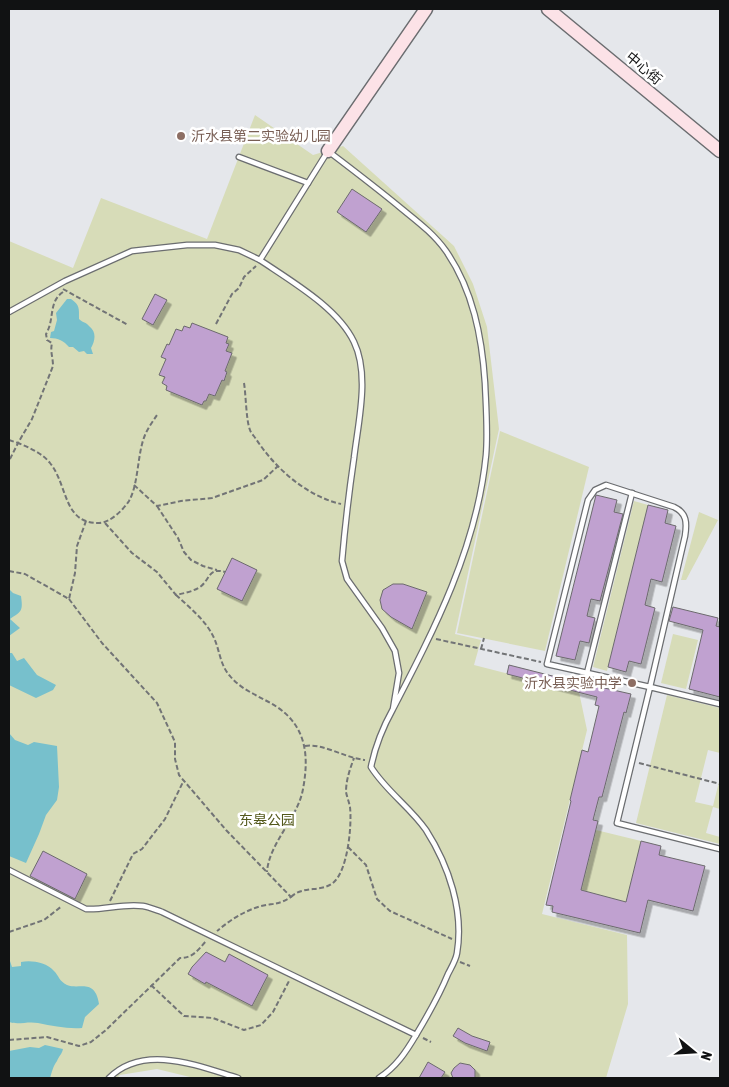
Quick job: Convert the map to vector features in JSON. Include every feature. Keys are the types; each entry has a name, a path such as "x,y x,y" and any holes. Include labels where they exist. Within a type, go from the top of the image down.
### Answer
{"main road":[{"path":"328,150 426,9"},
{"name":"中心街","path":"548,9 720,151"}],"lane":[{"path":"260,260 328,150 426,229 446,251 458,272 472,305 479,330 484,365 486,453 481,490 471,534 447,600 430,638 393,709 375,751 371,767 380,780 415,816 426,831 447,872 455,895 458,923 457,955 437,1000 405,1054 390,1070 379,1078"},
{"path":"239,157 308,183"},
{"path":"9,312 56,286 132,251 187,245 215,245 239,250 260,260 316,298 340,322 354,341 361,362 361,398 342,561 347,579 382,628 395,651 399,673 393,709"},
{"path":"720,704 650,687 548,664 591,494 595,490 606,485 679,509 685,516 686,522 685,536 650,687 632,761 618,823 720,850"},
{"path":"587,673 632,493"},
{"path":"9,870 86,909 143,906 162,912 416,1035"},
{"path":"109,1078 122,1068 132,1064 156,1060 178,1060 238,1078"}],"path":[{"path":"216,324 232,294 239,288 244,277 260,260"},
{"path":"56,286 128,325"},
{"path":"9,461 32,419 53,366 53,358 50,352 52,343 46,340 46,334 53,315 56,296 64,290"},
{"path":"244,383 249,429 262,449 285,473 309,491 331,502 348,506"},
{"path":"9,440 36,451 50,463 76,517 91,523 106,523 122,510 129,500 145,434 157,415"},
{"path":"157,506 212,498 263,480 278,466"},
{"path":"134,485 157,506 178,538 187,556 203,566 225,572"},
{"path":"69,598 75,573 74,563 77,546 86,521"},
{"path":"106,523 132,553 157,572 176,595 202,620 212,633 218,645 222,664 230,676 247,690 288,716 298,729 305,746 306,766 303,791 297,809 272,855 267,874"},
{"path":"176,595 188,593 200,587 213,572 218,570"},
{"path":"9,571 25,574 69,598 102,643 157,703 175,742 175,759 179,775 226,830 291,897"},
{"path":"430,638 548,664"},
{"path":"481,649 484,638"},
{"path":"305,746 312,744 354,758 372,760"},
{"path":"9,1040 47,1037 79,1046 91,1042 106,1030 180,958 188,958 193,955 211,935 230,920 246,911 278,904 302,890 324,888 335,882 343,866 348,847 350,808 346,794 347,776 354,758"},
{"path":"632,761 720,784"},
{"path":"107,909 133,854 142,849 165,819 184,780"},
{"path":"348,847 366,865 377,899 390,911 457,941"},
{"path":"9,932 44,920 58,910 66,900"},
{"path":"151,985 184,1016 213,1018 244,1030 261,1025 273,1012 292,975"},
{"path":"416,1035 431,1042"}],"green space":[{"name":"东皋公园","path":"255,115 313,155 343,146 454,246 473,284 487,327 499,429 455,634 481,640 474,665 579,692 587,730 542,914 627,935 628,1004 606,1078 194,1078 157,1069 120,1075 117,1078 9,1078 9,241 73,268 101,198 207,239"},
{"path":"500,431 589,467 545,651 457,633"},
{"path":"634,501 648,505 607,671 593,667"},
{"path":"699,512 718,520 686,580 681,580"},
{"path":"673,634 698,640 686,689 661,683"},
{"path":"667,695 720,708 720,753 708,750 695,802 713,806 720,778 720,809 713,807 706,833 720,837 720,844 636,823"},
{"path":"596,830 641,841 626,902 581,890"}],"water":[{"path":"67,299 71,299 76,303 79,310 79,319 92,328 94,340 91,348 93,354 87,354 84,351 79,352 61,340 50,338 57,320 56,313"},
{"path":"9,589 21,596 22,605 21,610 10,619 20,628 9,636"},
{"path":"9,653 12,653 17,661 24,658 37,675 56,685 53,690 36,698 9,685"},
{"path":"9,733 15,740 28,745 34,742 57,746 59,787 57,800 46,815 26,863 9,856"},
{"path":"9,958 12,967 21,966 21,962 38,962 51,968 62,982 67,985 86,987 94,991 99,1004 85,1017 82,1028 9,1022"},
{"path":"45,1045 63,1049 50,1078 9,1078 9,1051 30,1047 39,1048"}],"building":[{"path":"352,189 382,209 366,232 337,212"},
{"path":"155,294 167,300 153,325 142,319"},
{"path":"192,323 228,337 226,343 229,344 226,351 232,353 225,371 227,372 224,381 222,380 215,396 209,394 202,405 166,390 167,386 162,383 165,377 159,375 166,359 161,357 176,329 182,331 184,326 190,328"},
{"path":"596,495 617,500 614,512 623,514 600,601 591,599 587,616 595,618 589,643 580,641 575,660 556,656"},
{"path":"648,505 668,510 665,523 676,526 662,582 651,579 645,605 655,608 641,664 629,661 626,672 608,667"},
{"path":"232,558 257,570 242,601 217,589"},
{"path":"393,584 403,584 427,592 412,629 391,617 382,609 380,600 383,590"},
{"path":"673,607 718,618 716,626 720,627 720,697 689,689 703,630 669,621"},
{"path":"509,665 631,694 626,713 624,712 602,797 599,797 593,820 598,821 581,890 626,902 641,841 661,846 659,855 705,866 693,911 648,900 640,933 552,912 553,906 546,905 582,750 588,752 599,706 595,705 597,697 507,674"},
{"path":"43,851 87,874 75,899 30,876"},
{"path":"206,952 225,962 229,954 268,975 252,1006 188,974"},
{"path":"458,1028 472,1036 490,1042 487,1051 465,1043 453,1036"},
{"path":"428,1062 445,1072 441,1078 419,1078"},
{"path":"460,1063 470,1065 475,1070 475,1078 453,1078 451,1073"}],"place":[{"name":"沂水县第二实验幼儿园","path":"181,136"},
{"name":"沂水县实验中学","path":"632,683"}]}
